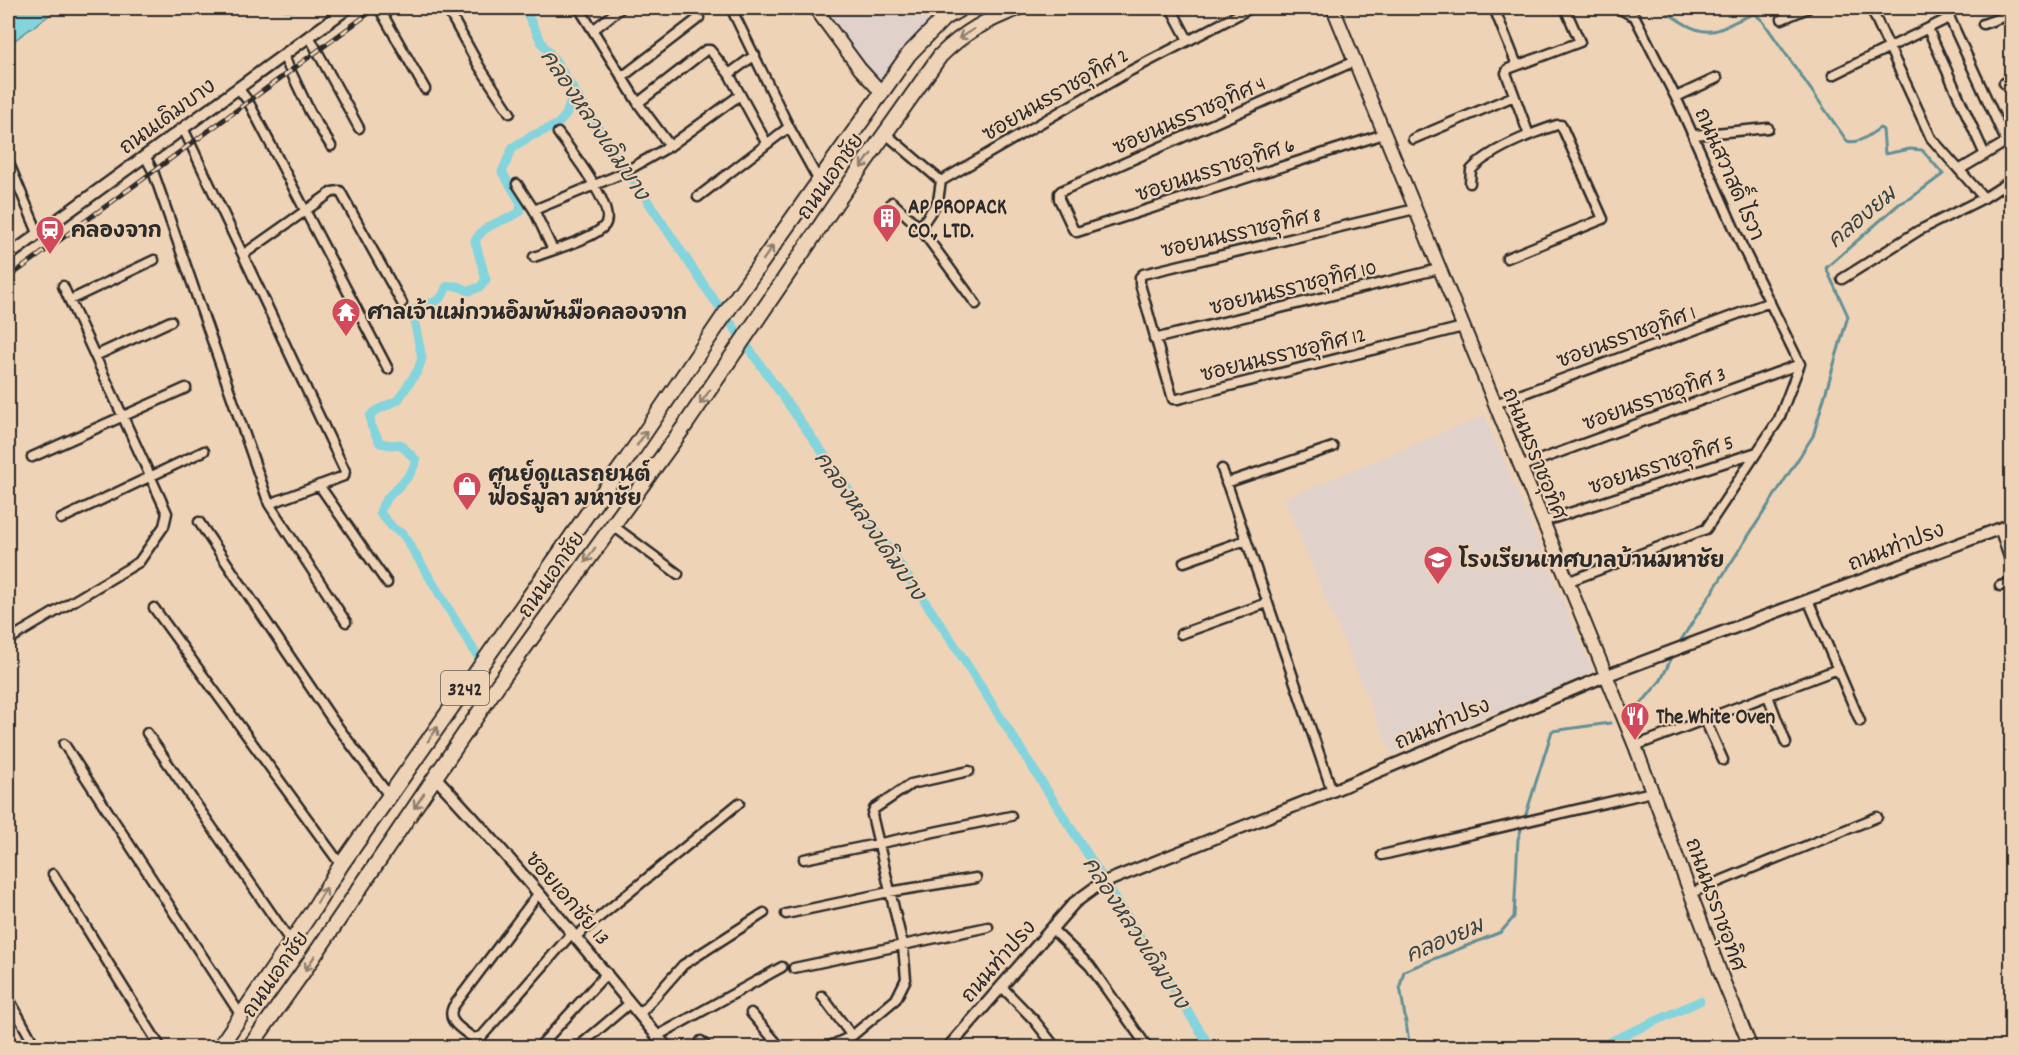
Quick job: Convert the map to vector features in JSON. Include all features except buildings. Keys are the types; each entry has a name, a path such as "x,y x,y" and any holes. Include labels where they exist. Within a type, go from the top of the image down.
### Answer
{"main road":[{"path":"815,8 860,69 900,113"},
{"name":"ถนนเอกชัย","path":"219,1047 341,865 909,54 943,19 962,8"},
{"name":"ถนนเอกชัย","path":"253,1045 499,683 686,424 838,200 940,56 958,38 981,24 1018,8"},
{"name":"ถนนนรราชอุทิศ","path":"1333,8 1635,746 1725,985 1751,1047"}],"street":[{"name":"ถนนเดิมบาง","path":"8,256 348,8"},
{"path":"379,8 425,89"},
{"path":"447,8 479,66 510,113"},
{"path":"579,8 638,103 670,146"},
{"path":"593,30 621,8"},
{"path":"731,8 789,127 819,181"},
{"path":"1171,8 1188,40"},
{"name":"ซอยนนรราชอุทิศ 2","path":"941,181 1188,40 1251,8"},
{"path":"1494,8 1517,65"},
{"path":"1529,135 1506,73 1508,69 1517,65 1580,42 1565,8"},
{"name":"ถนนสวาสดิ์ ไรวา","path":"1618,8 1635,17 1676,97 1742,246 1800,364"},
{"path":"1782,18 1808,8"},
{"path":"1871,8 1931,138 1984,198"},
{"path":"1945,8 2012,153"},
{"path":"1983,24 2012,14"},
{"path":"622,76 699,18"},
{"path":"1833,75 1949,18"},
{"path":"1928,29 1985,154"},
{"path":"309,36 358,128"},
{"path":"638,103 706,50 710,50 729,74 766,144"},
{"path":"284,55 310,112 331,146"},
{"path":"729,74 754,55"},
{"name":"ซอยนนรราชอุทิศ 4","path":"1066,214 1059,199 1061,191 1355,61"},
{"path":"1676,97 1717,78"},
{"path":"238,88 248,101 387,369"},
{"path":"534,210 634,168 670,146 740,95"},
{"path":"1413,139 1514,96"},
{"path":"1470,183 1469,175 1475,166 1529,135 1561,125 1604,219 1507,258"},
{"path":"698,197 789,127"},
{"path":"183,128 345,471 344,476 269,504"},
{"path":"1694,135 1768,128"},
{"path":"534,258 574,243 605,225 608,217 583,167 558,133"},
{"path":"886,134 941,181 938,201 920,228"},
{"name":"ซอยนนรราชอุทิศ 6","path":"1066,214 1073,229 1077,232 1384,134"},
{"path":"1959,170 2006,142"},
{"path":"145,156 153,171 269,504 346,622"},
{"path":"8,161 38,233"},
{"path":"1842,279 1918,231 1984,198 2012,180"},
{"path":"517,184 534,210 553,250"},
{"path":"244,254 332,192 340,191 402,303"},
{"path":"892,202 920,228 976,304"},
{"name":"ซอยนนรราชอุทิศ 8","path":"1154,339 1140,284 1140,277 1143,274 1415,209"},
{"path":"70,300 154,260"},
{"name":"ซอยนนรราชอุทิศ 10","path":"1154,339 1439,269"},
{"path":"8,640 139,562 164,526 167,513 63,286"},
{"name":"ซอยนรราชอุทิศ 1","path":"1495,404 1770,302"},
{"path":"95,356 171,321"},
{"name":"ซอยนนรราชอุทิศ 12","path":"1154,339 1172,396 1176,400 1463,327"},
{"path":"1567,582 1706,529 1779,419 1800,364"},
{"name":"ซอยนรราชอุทิศ 3","path":"1520,467 1800,364"},
{"path":"32,457 186,388"},
{"path":"1226,483 1333,447"},
{"path":"61,519 204,451"},
{"name":"ซอยนรราชอุทิศ 5","path":"1542,522 1757,452"},
{"path":"1222,470 1332,791"},
{"path":"319,485 387,583"},
{"path":"199,522 332,719 390,797"},
{"name":"ถนนท่าปรง","path":"950,1047 1074,903 1100,884 1332,791 1605,676 2012,524"},
{"path":"612,525 678,574"},
{"path":"1999,528 2012,566"},
{"path":"1184,562 1246,540"},
{"path":"2000,586 2012,582"},
{"path":"1808,600 1860,721"},
{"path":"1181,634 1268,603"},
{"path":"154,608 341,865"},
{"path":"1635,746 1838,669"},
{"path":"1768,696 1786,743"},
{"path":"1705,720 1723,760"},
{"path":"147,733 291,942"},
{"path":"64,744 240,1014"},
{"path":"826,1047 852,1036 896,999 904,985 906,971 903,946 872,815 876,807 911,784 969,771"},
{"name":"ซอยเอกชัย 13","path":"435,777 482,827 667,1047"},
{"path":"1382,855 1652,792"},
{"path":"538,894 453,1006 450,1013 451,1019 473,1038 482,1036 573,935 739,803"},
{"path":"804,859 1011,816"},
{"path":"1691,892 1876,818"},
{"path":"53,874 161,1047"},
{"path":"786,914 889,892 976,878"},
{"path":"639,1015 683,965 764,913"},
{"path":"794,968 988,927"},
{"path":"1052,928 1090,966 1148,1047"},
{"path":"657,1036 782,967"},
{"path":"538,1047 607,973"},
{"path":"1002,987 1056,1047"},
{"path":"822,996 852,1036"},
{"path":"8,997 36,1047"},
{"path":"576,1047 630,1004"},
{"path":"751,1013 781,1047"}],"shaded area":[{"path":"820,8 962,8 943,19 882,93"},
{"name":"โรงเรียนเทศบาลบ้านมหาชัย","path":"1485,415 1593,672 1392,755 1284,499"}],"water":[{"path":"8,8 59,8 8,45"}],"waterway":[{"path":"287,8 293,8"},
{"name":"คลองหลวงเดิมบาง","path":"524,8 543,45 556,61 708,291 950,638 1211,1048"},
{"name":"คลองยม","path":"1661,8 1681,22 1704,31 1720,29 1755,14 1762,20 1847,141 1856,142 1880,128 1883,130 1885,154 1910,149 1922,150 1943,174 1911,198 1899,204 1826,268 1848,316 1813,436 1681,640"},
{"path":"476,654 403,534 393,528 380,513 386,500 413,469 416,460 400,444 380,443 371,425 370,416 375,411 398,400 418,370 422,358 413,315 414,310 438,300 446,287 457,286 469,291 480,287 486,280 475,241 484,230 520,212 521,203 502,172 513,147 557,125 566,115 574,90"},
{"name":"คลองยม","path":"1635,711 1661,680 1671,659"},
{"name":"คลองยม","path":"1526,814 1552,731 1610,723"},
{"name":"คลองยม","path":"1410,1048 1400,986 1404,971 1501,932 1514,917 1518,839 1521,830"},
{"path":"1596,1048 1700,1001"}],"railway":[{"path":"8,278 376,8"}],"place":[{"name":"AP PROPACK CO., LTD.","path":"887,244"},
{"name":"คลองจาก","path":"50,256"},
{"name":"ศาลเจ้าแม่กวนอิมพันมือคลองจาก","path":"346,338"},
{"name":"ศูนย์ดูแลรถยนต์ ฟอร์มูลา มหาชัย","path":"467,512"},
{"name":"โรงเรียนเทศบาลบ้านมหาชัย","path":"1438,586"},
{"name":"The White Oven","path":"1635,742"}]}
